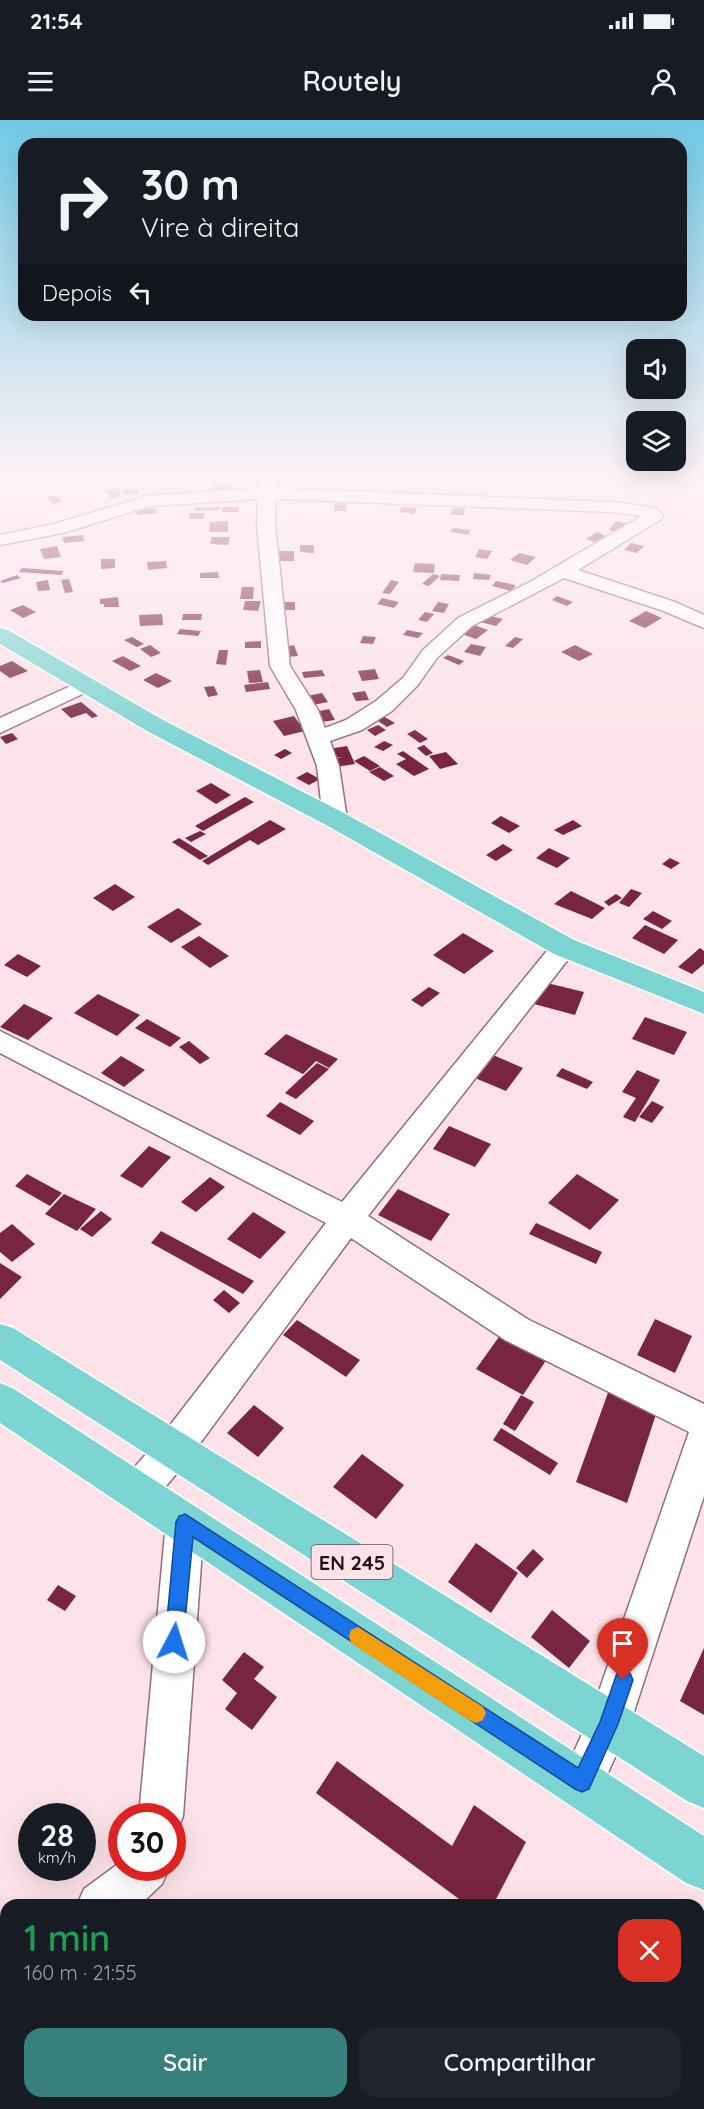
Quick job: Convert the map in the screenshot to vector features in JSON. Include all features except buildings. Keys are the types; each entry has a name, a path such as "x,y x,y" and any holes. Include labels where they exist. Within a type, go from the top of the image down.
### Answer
{"main road":[{"path":"0,635 156,726 335,819 564,947 704,1004"},
{"name":"EN 245","path":"0,1340 704,1784"},
{"name":"EN 245","path":"0,1401 582,1782 704,1865"}],"street":[{"path":"270,569 280,666 307,710 327,766 335,819"},
{"path":"317,738 354,725 384,706 410,682 430,654 465,622 537,586 565,569"},
{"path":"561,571 668,606 704,622"},
{"path":"0,726 86,685"},
{"path":"138,1491 174,1449 347,1219 564,947"},
{"path":"0,1041 347,1219 517,1330 704,1422"},
{"path":"582,1782 609,1724 704,1439"},
{"path":"162,1803 185,1522"},
{"path":"109,1899 134,1881"}],"slow traffic":[{"path":"358,1636 476,1713"}],"route":[{"path":"174,1642 185,1522 582,1782 609,1724 623,1680"}]}
